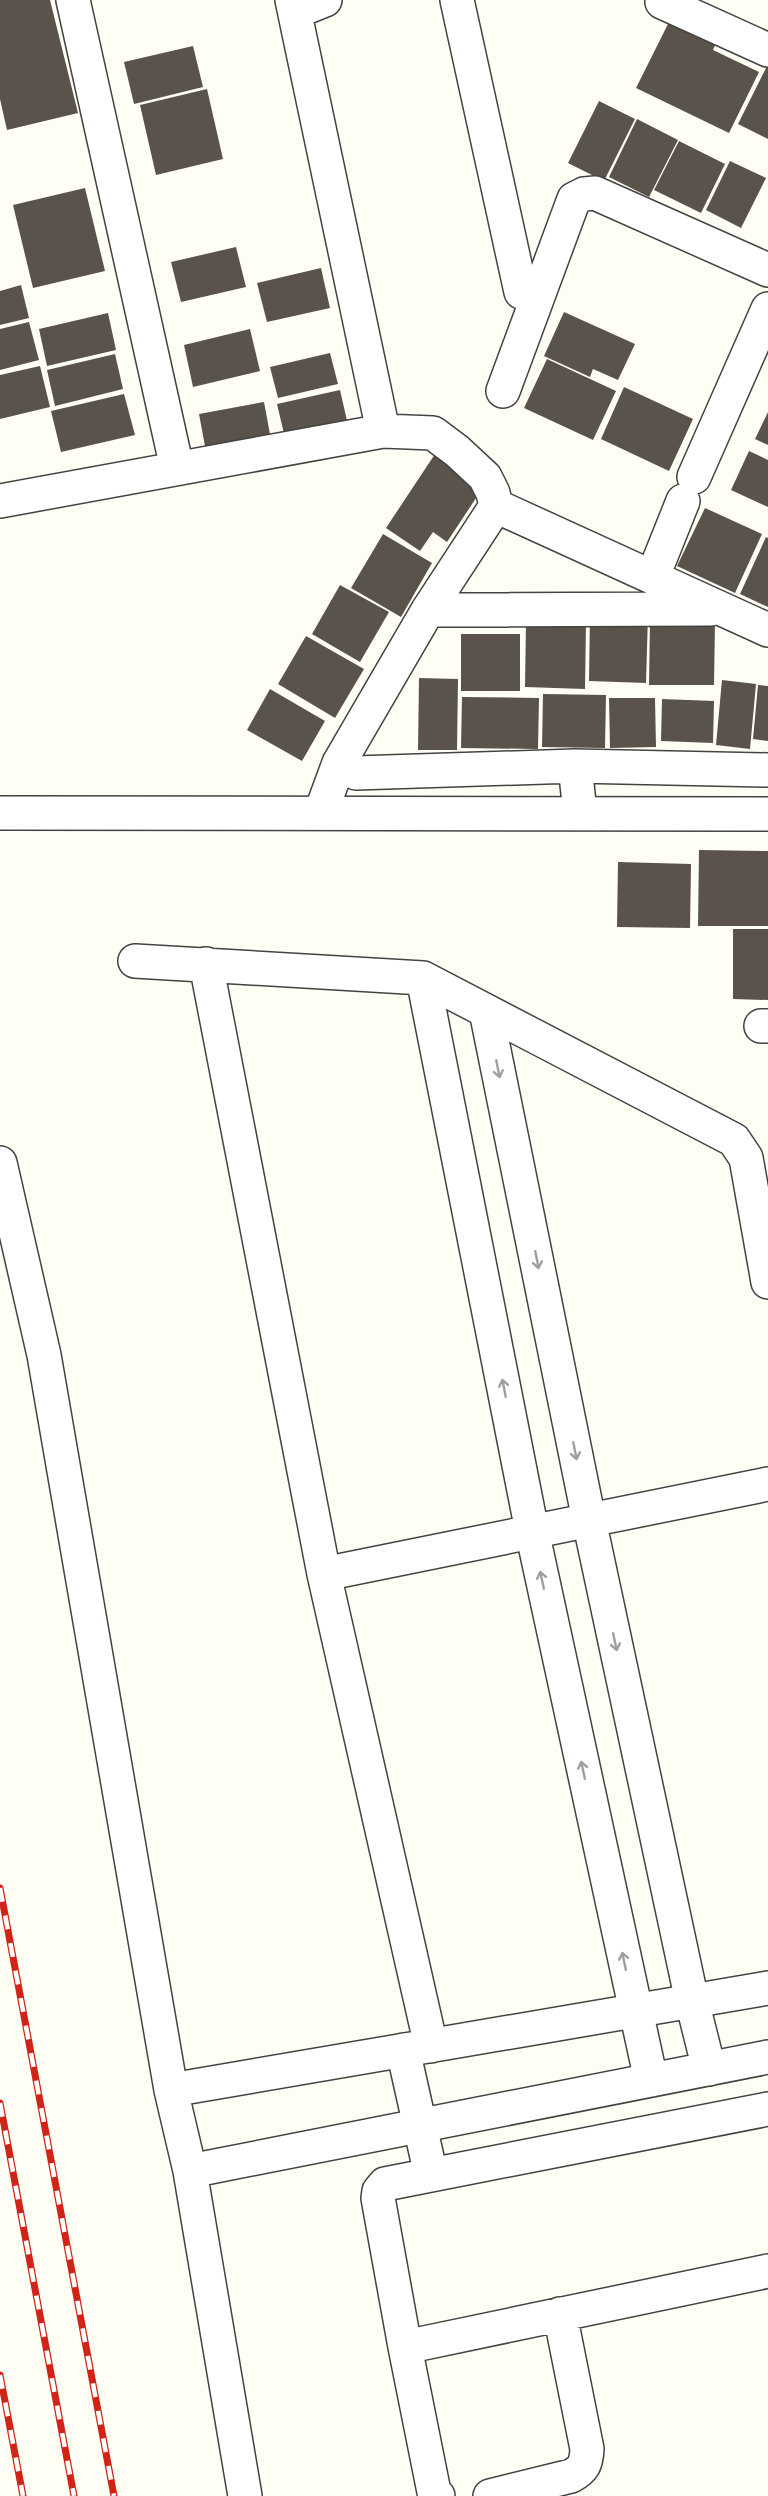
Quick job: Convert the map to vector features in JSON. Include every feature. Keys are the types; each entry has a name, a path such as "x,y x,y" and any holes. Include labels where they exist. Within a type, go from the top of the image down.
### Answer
{"street":[{"path":"73,0 177,468"},
{"path":"457,0 521,292"},
{"path":"662,2 768,50"},
{"path":"304,4 383,431"},
{"path":"503,391 574,199 584,194 595,193 768,270"},
{"path":"653,576 768,309"},
{"path":"0,501 383,431 433,433 485,477 496,506 428,610 339,763 321,812"},
{"path":"496,506 768,630"},
{"path":"428,610 719,609"},
{"path":"339,763 356,773 575,766 768,770"},
{"path":"575,766 580,812"},
{"path":"0,813 768,814"},
{"path":"135,962 206,964 423,978 734,1140 746,1158 768,1282"},
{"path":"206,964 417,2048 420,2126 431,2175"},
{"path":"423,978 532,1531 634,2011 651,2080"},
{"path":"486,1011 589,1520 692,2001 709,2069"},
{"path":"0,1163 44,1355 171,2090 190,2171 245,2496"},
{"path":"324,1574 768,1484"},
{"path":"171,2090 768,1988"},
{"path":"190,2171 768,2057"},
{"path":"438,2496 434,2492 405,2347 378,2198 379,2191 385,2184 768,2109"},
{"path":"405,2347 768,2271"},
{"path":"490,2496 571,2476 582,2470 586,2462 587,2449 560,2314"}],"building":[{"path":"0,0 50,0 78,113 7,130 0,99"},
{"path":"672,16 718,38 713,50 759,72 729,133 636,88"},
{"path":"193,46 203,87 134,104 124,62"},
{"path":"768,64 768,139 738,124"},
{"path":"207,89 223,159 156,175 140,105"},
{"path":"599,101 635,119 604,181 568,163"},
{"path":"637,119 678,140 649,197 609,177"},
{"path":"679,141 725,164 701,213 654,190"},
{"path":"730,161 766,178 741,228 706,210"},
{"path":"85,188 105,271 33,288 13,205"},
{"path":"236,247 246,287 181,302 171,262"},
{"path":"321,268 330,308 267,322 257,283"},
{"path":"21,285 29,318 0,325 0,291"},
{"path":"564,312 635,344 618,380 593,369 590,377 544,356"},
{"path":"108,313 116,350 47,366 39,329"},
{"path":"29,322 39,360 0,370 0,329"},
{"path":"250,329 260,371 193,387 184,345"},
{"path":"330,353 338,384 278,398 270,367"},
{"path":"115,354 123,389 55,406 47,370"},
{"path":"547,359 616,391 593,440 524,408"},
{"path":"40,366 50,407 0,419 0,375"},
{"path":"624,387 693,419 669,471 601,439"},
{"path":"340,390 348,425 285,438 277,404"},
{"path":"124,394 135,435 61,452 51,411"},
{"path":"264,402 272,445 207,457 199,414"},
{"path":"768,412 768,445 755,439"},
{"path":"749,451 768,460 768,507 731,490"},
{"path":"435,454 484,486 447,542 433,532 420,551 386,528"},
{"path":"705,508 762,534 735,593 677,566"},
{"path":"383,534 432,563 401,617 351,588"},
{"path":"766,537 768,538 768,607 740,594"},
{"path":"340,585 389,612 360,662 312,634"},
{"path":"590,614 648,615 646,683 589,681"},
{"path":"526,621 586,621 585,689 525,687"},
{"path":"650,621 715,622 714,685 649,685"},
{"path":"461,634 520,634 520,691 461,691"},
{"path":"306,636 364,669 335,718 278,684"},
{"path":"419,678 458,679 457,750 418,750"},
{"path":"722,680 756,684 750,749 716,745"},
{"path":"758,685 768,686 768,741 753,739"},
{"path":"270,689 325,721 302,761 247,730"},
{"path":"543,694 606,695 605,748 542,747"},
{"path":"462,697 539,698 538,749 461,748"},
{"path":"609,698 655,698 656,747 610,748"},
{"path":"662,699 714,701 713,743 661,741"},
{"path":"699,850 768,851 768,926 698,926"},
{"path":"618,862 691,864 690,928 617,927"},
{"path":"733,929 768,929 768,1000 733,999"}],"railway":[{"path":"0,1888 114,2496"},
{"path":"0,2103 74,2496"},
{"path":"0,2375 23,2496"}]}
